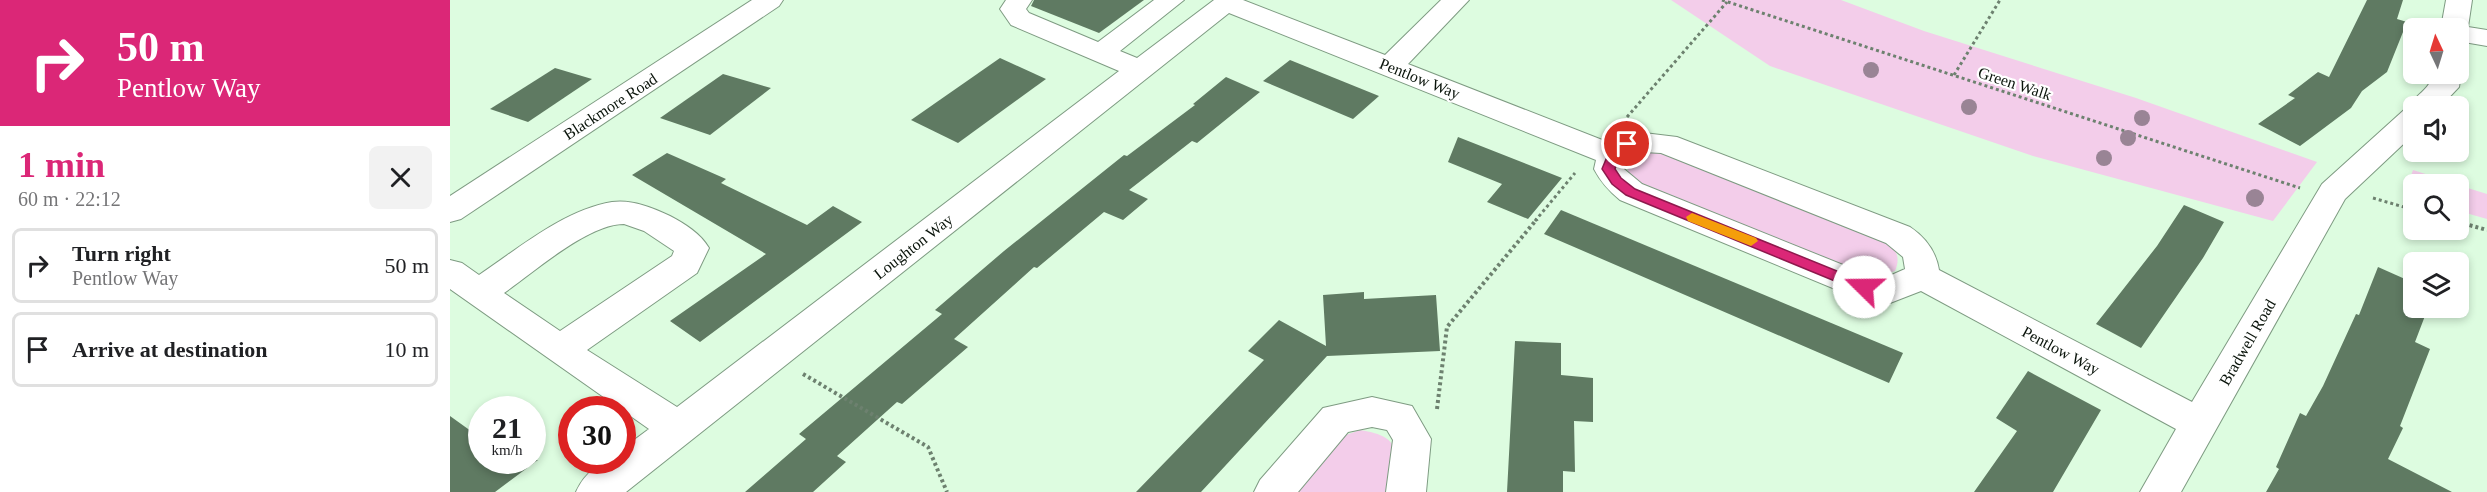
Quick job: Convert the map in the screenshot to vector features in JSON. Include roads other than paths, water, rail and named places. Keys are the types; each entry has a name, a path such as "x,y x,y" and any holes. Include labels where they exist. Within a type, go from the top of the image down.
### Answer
{"street":[{"name":"Blackmore Road","path":"450,212 770,0"},
{"path":"1019,0 1013,9 1020,19 1140,70"},
{"path":"1102,52 1171,0"},
{"path":"1390,66 1456,0"},
{"path":"2456,18 2459,0"},
{"name":"Pentlow Way","path":"1228,1 1606,152"},
{"name":"Loughton Way","path":"596,492 1228,1"},
{"path":"2469,35 2487,38"},
{"path":"2435,96 2445,84"},
{"name":"Bradwell Road","path":"2160,492 2200,424 2317,190 2403,125"},
{"path":"1647,141 1666,144 1887,230 1915,246 1923,262 1922,276 1890,290 1864,287 1630,192 1616,181 1609,169 1606,152 1627,144 1647,141"},
{"path":"478,293 584,224 613,213 636,216 673,231 692,248 685,264 560,350"},
{"path":"450,272 560,350 678,428"},
{"name":"Pentlow Way","path":"1922,276 2200,424"},
{"path":"1274,492 1336,419 1372,412 1400,417 1412,438 1406,492"}]}
